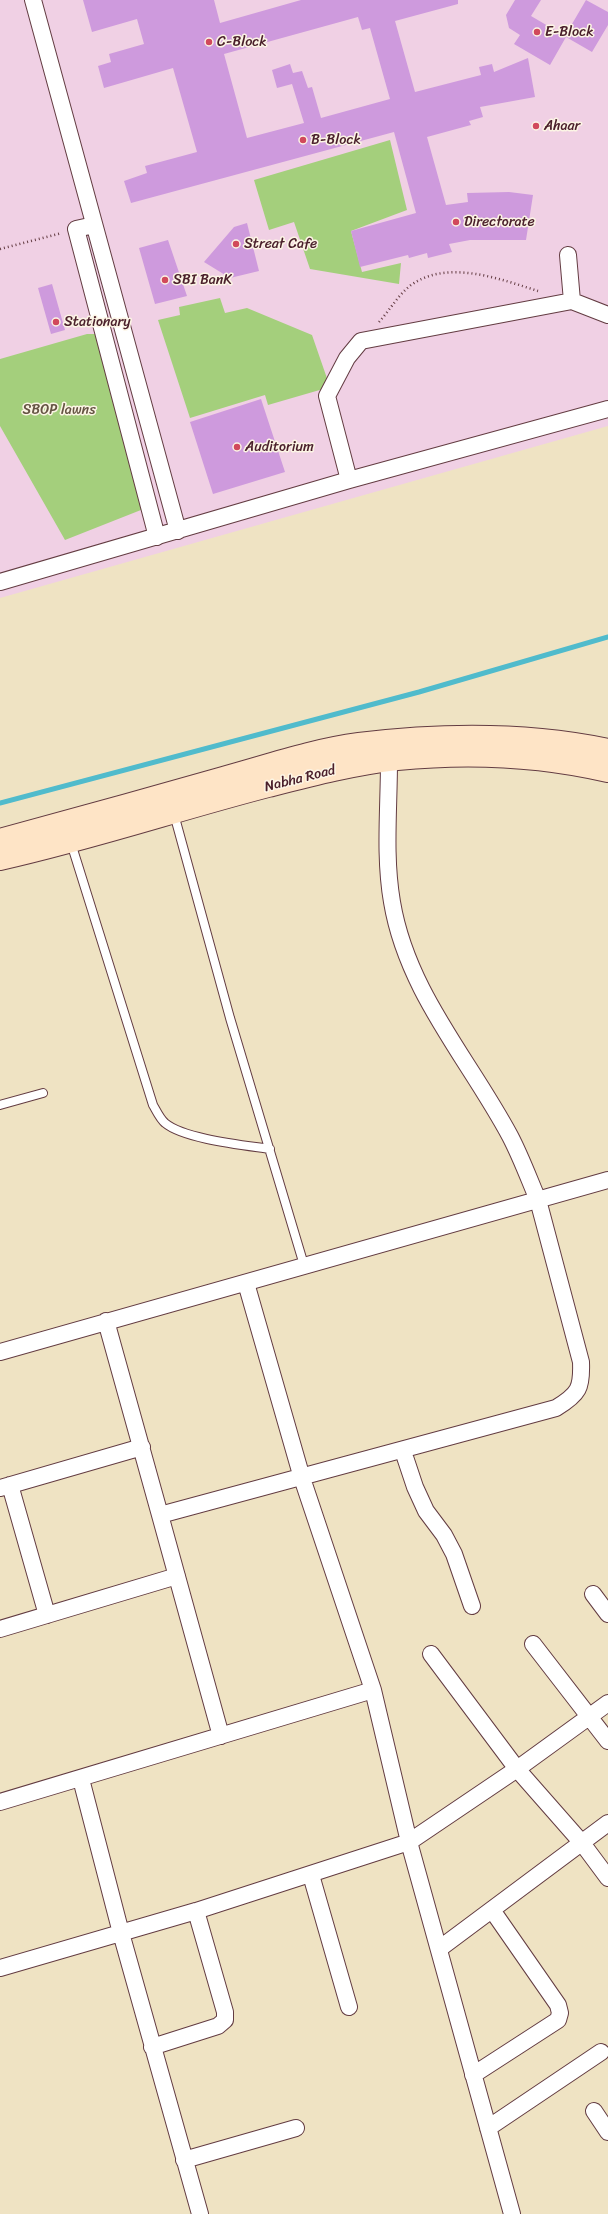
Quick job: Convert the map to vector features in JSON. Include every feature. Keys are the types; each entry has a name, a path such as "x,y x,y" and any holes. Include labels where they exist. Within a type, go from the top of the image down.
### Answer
{"main road":[{"name":"Nabha Road","path":"0,859 71,843 170,803 301,757 372,743 460,737 503,738 544,741 608,750"},
{"name":"Nabha Road","path":"0,840 170,803 389,760 495,755 577,764 608,771"}],"street":[{"path":"32,0 178,530"},
{"path":"94,225 76,229 157,537"},
{"path":"568,255 572,301"},
{"path":"349,480 327,396 347,358 361,341 572,301 608,315"},
{"path":"0,582 349,480 608,409"},
{"path":"160,1515 403,1451 556,1408 573,1397 582,1382 581,1362 538,1200 510,1136 439,1023 405,950 392,904 387,860 389,760"},
{"path":"0,1352 608,1180"},
{"path":"246,1283 302,1478 374,1690 409,1842 512,2214"},
{"path":"106,1321 221,1736"},
{"path":"47,1615 5,1487 142,1447"},
{"path":"403,1451 415,1487 426,1511 444,1534 454,1554 472,1606"},
{"path":"0,1630 177,1576"},
{"path":"593,1594 608,1614"},
{"path":"533,1644 608,1741"},
{"path":"431,1654 517,1769 582,1843 608,1878"},
{"path":"0,1802 81,1779 374,1690"},
{"path":"0,1968 196,1911 409,1842 517,1769 608,1703"},
{"path":"81,1779 120,1933 200,2214"},
{"path":"439,1949 608,1823"},
{"path":"311,1875 349,2007"},
{"path":"473,2075 558,2020 560,2013 558,2005 492,1910"},
{"path":"152,2047 218,2026 226,2020 196,1911"},
{"path":"488,2128 601,2052"},
{"path":"594,2111 608,2132"},
{"path":"184,2160 296,2128"}],"lane":[{"path":"170,803 230,1018 304,1265"},
{"path":"71,843 153,1105 164,1122 177,1130 200,1137 270,1150"},
{"path":"0,1105 42,1093"}],"path":[{"path":"0,249 76,229"},
{"path":"361,341 401,293 412,284 428,277 458,273 491,276 542,292"}],"shaded area":[{"path":"0,0 608,0 608,426 0,598"}],"green space":[{"path":"390,140 407,210 351,231 362,272 401,263 399,284 310,269 294,222 269,230 254,180"},
{"path":"220,298 225,313 247,308 312,335 330,387 268,405 265,395 190,418 158,320 180,315 179,307"},
{"name":"SBOP lawns","path":"87,334 99,334 146,508 65,540 0,426 0,359"}],"building":[{"path":"83,0 214,0 220,23 301,0 458,0 458,4 395,21 415,92 481,75 479,67 492,64 494,72 528,58 535,97 480,107 483,117 469,121 471,125 427,137 446,205 468,202 467,193 509,192 533,195 526,240 470,240 449,244 452,252 428,258 427,253 409,258 408,255 360,267 351,231 416,213 394,132 131,203 124,181 147,173 145,166 197,152 173,68 104,88 98,66 111,62 109,54 144,44 137,19 92,32","holes":["358,17 362,30 370,28 390,99 321,118 312,87 308,88 302,71 293,73 290,64 272,70 277,88 292,84 304,123 247,138 224,54"]},
{"name":"E-Block","path":"515,0 541,0 531,16 565,36 586,0 608,12 608,25 592,52 566,37 550,65 514,44 520,35 509,28 506,15"},
{"name":"Streat Cafe","path":"247,223 259,271 230,278 204,262 234,227"},
{"name":"SBI BanK","path":"168,240 187,296 155,304 139,248"},
{"path":"52,284 65,330 51,334 38,288"},
{"name":"Auditorium","path":"261,399 285,472 213,494 190,422"}],"waterway":[{"path":"0,803 419,692 608,637"}],"place":[{"name":"E-Block","path":"537,32"},
{"name":"C-Block","path":"209,42"},
{"name":"Ahaar","path":"536,126"},
{"name":"B-Block","path":"303,140"},
{"name":"Directorate","path":"456,222"},
{"name":"Streat Cafe","path":"236,244"},
{"name":"SBI BanK","path":"165,280"},
{"name":"Stationary","path":"56,322"},
{"name":"Auditorium","path":"237,447"}]}
